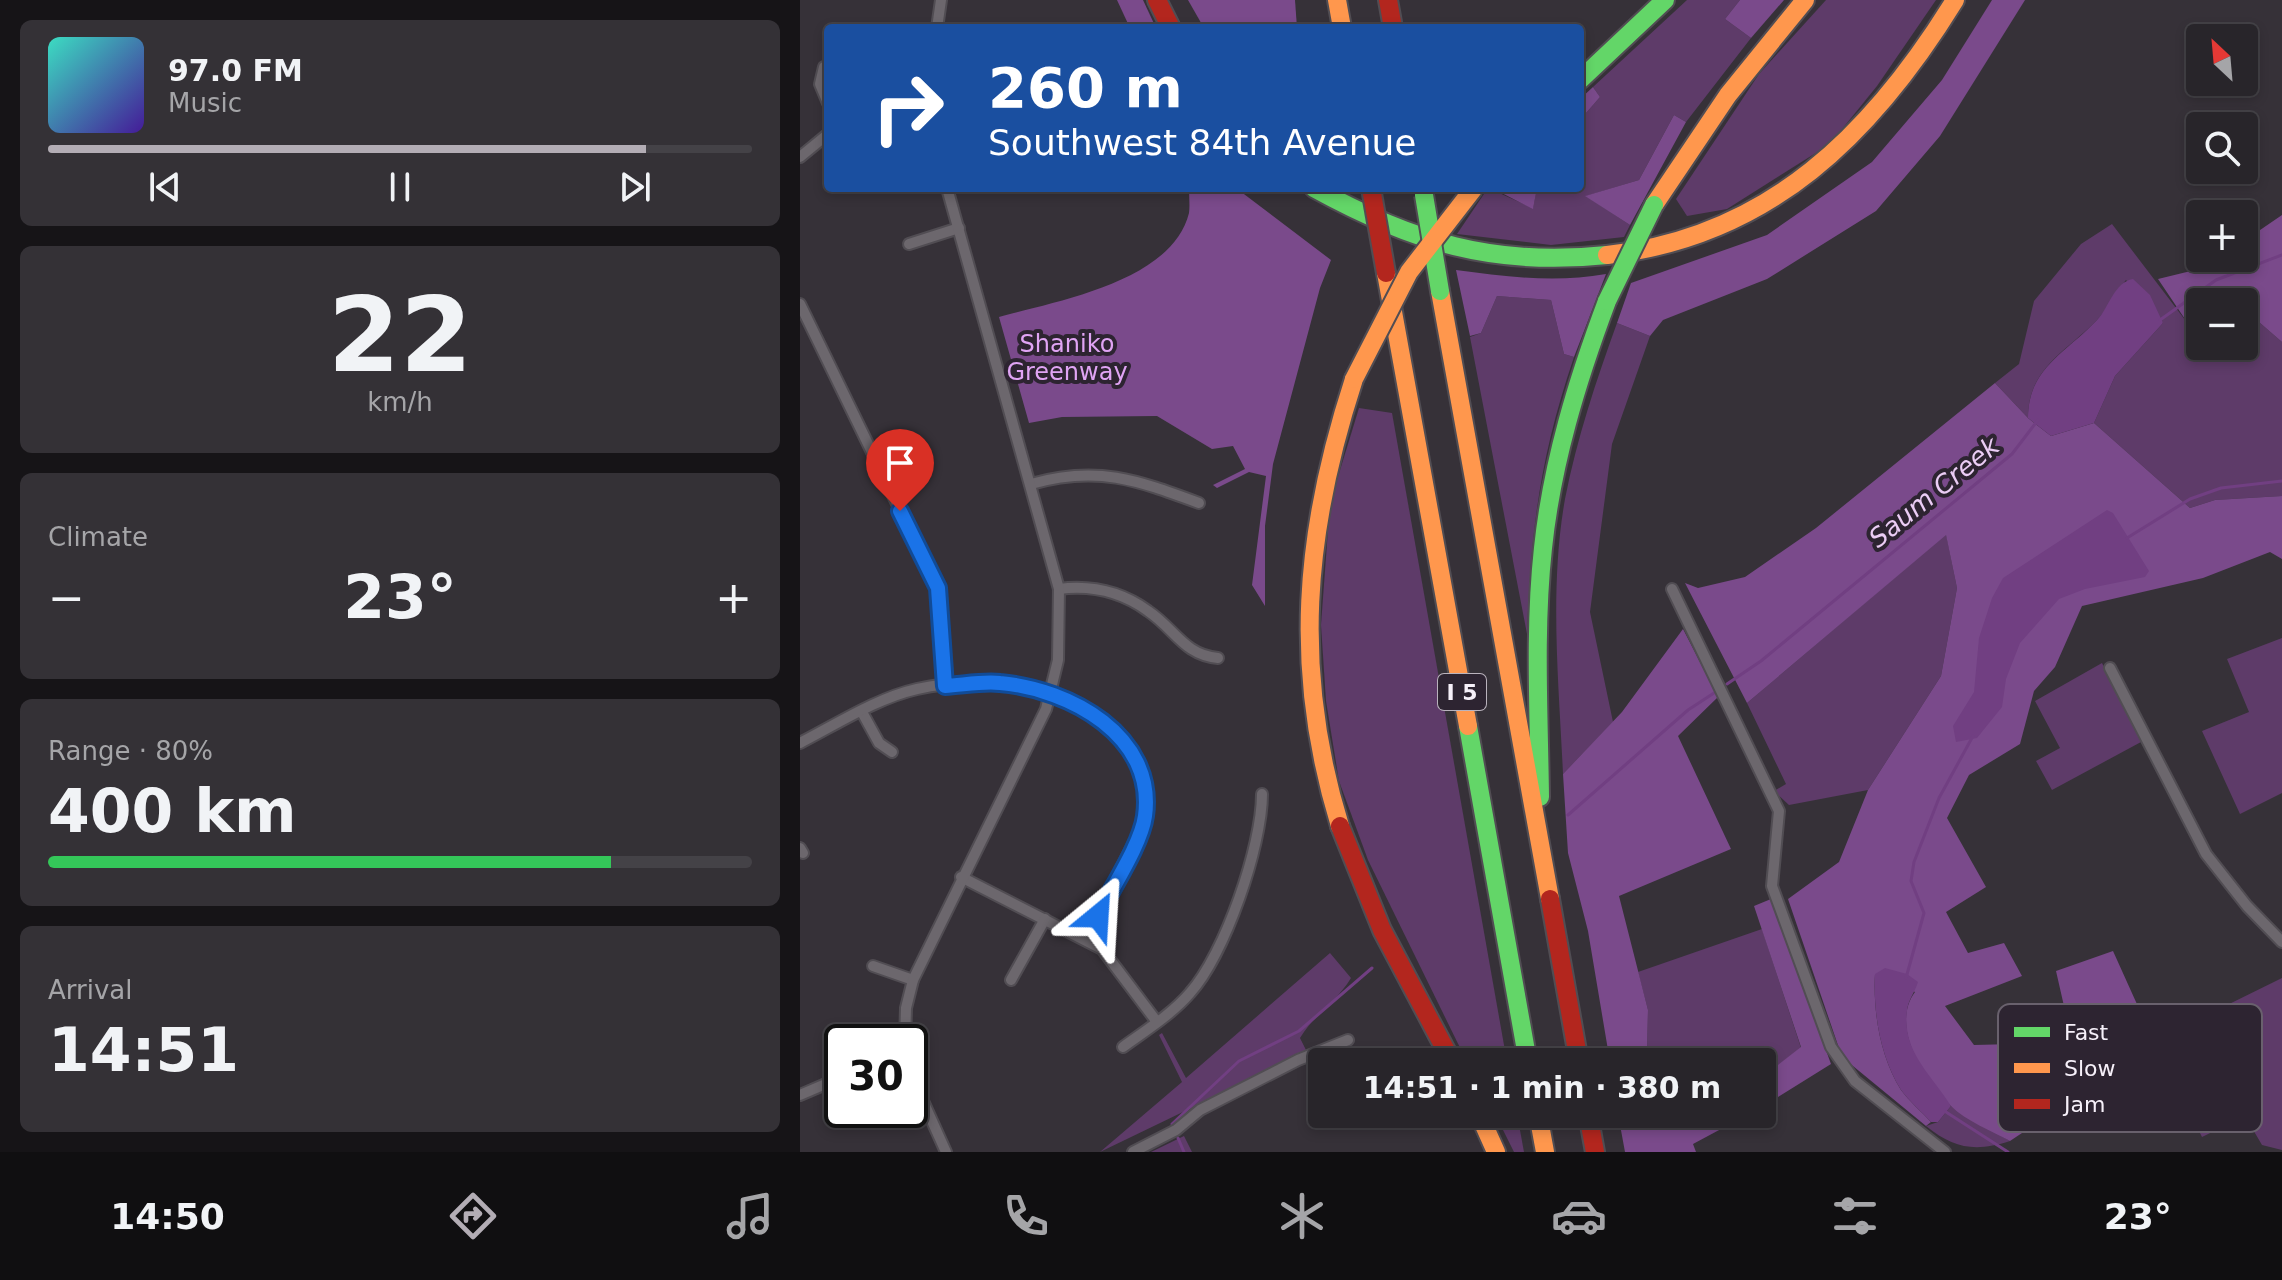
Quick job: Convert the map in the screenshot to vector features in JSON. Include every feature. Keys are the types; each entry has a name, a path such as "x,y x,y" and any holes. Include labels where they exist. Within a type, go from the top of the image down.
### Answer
{"highway":[{"path":"1157,0 1169,24"},
{"path":"1337,0 1341,24"},
{"path":"1388,0 1392,24"},
{"path":"1584,76 1665,0"},
{"path":"1540,851 1539,608 1543,550 1566,420 1607,301 1654,205 1728,95 1805,0"},
{"path":"1320,192 1348,209 1405,234 1498,257 1592,258 1680,242 1752,212 1796,185 1843,147 1905,77 1955,0"},
{"name":"I 5","path":"1372,192 1525,1048"},
{"name":"I 5","path":"1423,192 1576,1048"},
{"path":"1445,1048 1381,926 1348,849 1326,779 1312,707 1307,629 1310,558 1324,472 1354,379 1379,324 1409,272 1471,192"},
{"path":"1485,1128 1496,1152"},
{"path":"1541,1128 1545,1152"},
{"path":"1591,1128 1595,1152"}],"street":[{"path":"938,24 941,0"},
{"path":"824,67 820,84 824,94"},
{"path":"800,157 824,137"},
{"path":"906,1024 913,980 1051,696 1061,638 1059,589 948,192"},
{"path":"909,244 959,228"},
{"path":"800,304 938,588 945,686"},
{"path":"1031,484 1061,475 1108,474 1199,503"},
{"path":"1059,589 1101,589 1126,598 1149,611 1199,656 1218,658"},
{"path":"1672,589 1779,811 1772,886 1831,1047 1855,1081 1945,1152"},
{"path":"2110,668 2206,854 2247,906 2282,942"},
{"path":"800,743 896,696 945,686 1000,683 1051,696 1100,719 1134,755 1144,778 1145,821 1086,938"},
{"path":"862,712 879,743 892,752"},
{"path":"1123,1047 1190,994 1214,959 1232,919 1262,813 1262,794"},
{"path":"961,877 1086,938 1115,964 1157,1022"},
{"path":"1011,980 1045,919"},
{"path":"873,966 913,980"},
{"path":"1133,1152 1176,1130 1200,1110 1298,1060 1348,1040"},
{"path":"800,1095 824,1085"},
{"path":"928,1113 945,1152"}],"shaded area":[{"path":"1687,0 1740,0 1725,19 1751,38 1686,122 1674,115 1639,180 1586,196 1630,225 1624,237 1551,245 1457,234 1485,192 1497,192 1533,208 1536,192 1584,192 1584,115 1600,97 1593,87"},
{"path":"1826,0 1936,0 1877,86 1830,144 1727,209 1687,216 1676,199 1759,74"},
{"path":"2112,224 2186,321 2186,360 2258,360 2258,321 2282,342 2282,496 2215,500 2190,508 2094,423 2115,376 2163,323 2126,280 2097,320 2042,373 2034,386 2028,418 1995,383 2019,364 2034,301 2081,244"},
{"path":"2133,279 2150,295 2163,323 2115,376 2094,423 2051,436 2028,418 2034,386 2051,363 2097,320 2116,290"},
{"path":"1497,296 1551,300 1564,354 1574,357 1553,428 1539,494 1527,634 1470,337 1481,333"},
{"path":"1617,323 1650,336 1612,444 1590,612 1613,722 1563,774 1556,636 1560,533 1581,432"},
{"path":"1359,408 1392,413 1505,1048 1460,1048 1368,860 1339,781 1326,701 1321,625 1330,503"},
{"path":"2107,510 2113,513 2149,571 2145,577 2085,589 2059,599 2020,643 2006,679 2002,707 1977,738 1956,742 1953,726 1974,692 1979,638 1992,598 2003,578"},
{"path":"1946,534 1957,588 1941,676 1868,790 1789,805 1774,791 1786,784 1747,703"},
{"path":"2282,638 2282,793 2240,814 2202,731 2249,712 2227,659"},
{"path":"2102,663 2141,742 2052,790 2036,761 2060,748 2035,701"},
{"path":"1762,929 1801,1048 1776,1067 1776,1048 1647,1048 1648,1010 1638,972"},
{"path":"1330,953 1351,978 1300,1038 1307,1052 1100,1152 1182,1082 1159,1035 1162,1033 1186,1078"},
{"path":"1885,968 1907,974 1918,982 1908,1007 1907,1026 1909,1039 1920,1062 1951,1106 1938,1122 1931,1122 1904,1094 1883,1049 1877,1019 1875,974"},
{"path":"2282,978 2282,1150 2262,1145 2254,1132 2262,1132 2262,1004 2229,1004"},
{"path":"1951,1106 2010,1141 1986,1147 1966,1146 1946,1140 1926,1126 1938,1122"},
{"path":"1502,1128 1520,1128 1524,1152 1514,1152"},
{"path":"1184,1136 1192,1152 1151,1152"}],"green space":[{"path":"1117,0 1143,0 1154,24 1128,24"},
{"path":"1188,0 1295,0 1297,24 1202,24"},
{"path":"1740,0 1784,0 1751,38 1725,19"},
{"path":"1992,0 2025,0 1940,136 1876,211 1767,279 1663,320 1650,336 1617,323 1631,283 1767,235 1872,162 1942,80"},
{"path":"1593,87 1600,97 1584,115 1584,95"},
{"path":"1674,115 1686,122 1630,225 1585,196 1639,180"},
{"name":"Shaniko Greenway","path":"1189,192 1241,192 1331,260 1320,288 1273,464 1265,526 1265,606 1252,585 1266,476 1249,472 1217,488 1213,485 1245,469 1233,446 1212,449 1157,416 1062,417 1029,423 999,317 1080,295 1136,272 1160,256 1178,237 1189,213"},
{"path":"1500,192 1536,192 1533,209"},
{"path":"2282,215 2282,342 2258,321 2258,288 2186,288 2186,321 2158,279 2187,272 2258,272 2258,231"},
{"path":"1456,270 1550,279 1606,274 1574,357 1564,354 1551,300 1497,296 1481,333 1470,336"},
{"path":"1995,383 2028,418 2051,436 2094,423 2190,508 2215,500 2282,496 2282,559 2270,552 2203,578 2082,606 2055,667 2034,691 2020,744 1969,775 1947,818 1986,887 1946,912 1968,953 2004,943 2022,976 1945,1006 1974,1045 1998,1044 1998,1132 2024,1132 2010,1141 1957,1111 1921,1068 1908,1037 1906,1021 1908,1006 1915,992 1875,974 1877,1019 1888,1063 1901,1090 1931,1122 1926,1126 1842,1057 1788,899 1839,862 1868,790 1941,676 1957,588 1946,535 1747,703 1685,583 1698,588 1745,577 1816,528"},
{"path":"1683,629 1718,697 1678,736 1731,849 1619,896 1648,1010 1647,1048 1608,1048 1588,931 1568,853 1563,774 1622,712"},
{"path":"1771,899 1831,1064 1776,1098 1776,1066 1801,1047 1754,906"},
{"path":"2113,951 2137,1004 2064,1004 2056,971"},
{"path":"1621,1128 1723,1128 1693,1144 1696,1152 1625,1152"}],"waterway":[{"name":"Saum Creek","path":"2160,320 2216,280 2282,255"},
{"name":"Saum Creek","path":"1727,684 1761,661 2012,454 2038,420"},
{"path":"2127,538 2190,499 2221,488 2282,481"},
{"name":"Saum Creek","path":"1568,815 1688,710 1714,693"},
{"path":"1906,978 1924,913 1911,881 1914,862 1939,798 1973,736"},
{"name":"Saum Creek","path":"1172,1124 1239,1061 1299,1031 1372,968"},
{"path":"1946,1112 2008,1152"},
{"name":"Saum Creek","path":"1178,1138 1184,1152"}],"traffic: fast":[{"path":"1584,76 1665,0"},
{"path":"1322,192 1385,223 1455,246 1527,257 1607,255"},
{"path":"1424,195 1440,291"},
{"path":"1607,301 1654,205"},
{"path":"1540,797 1539,610 1547,516 1567,423 1607,301"},
{"path":"1468,726 1526,1048"}],"traffic: slow":[{"path":"1337,0 1341,24"},
{"path":"1654,205 1728,95 1805,0"},
{"path":"1607,255 1665,244 1719,226 1767,201 1811,171 1852,134 1889,93 1955,0"},
{"path":"1354,379 1409,272 1471,192"},
{"path":"1386,273 1468,726"},
{"path":"1440,291 1550,899"},
{"path":"1340,826 1315,712 1310,656 1310,601 1324,491 1354,379"},
{"path":"1485,1128 1496,1152"},
{"path":"1541,1128 1545,1152"}],"traffic: jam":[{"path":"1157,0 1169,24"},
{"path":"1388,0 1392,24"},
{"path":"1372,192 1386,273"},
{"path":"1340,826 1382,930 1445,1048"},
{"path":"1550,899 1577,1048"},
{"path":"1591,1128 1595,1152"}],"route":[{"path":"900,511 938,588 945,686 1000,683 1051,696 1078,706 1100,719 1134,755 1144,778 1147,799 1145,821 1098,916"}]}
